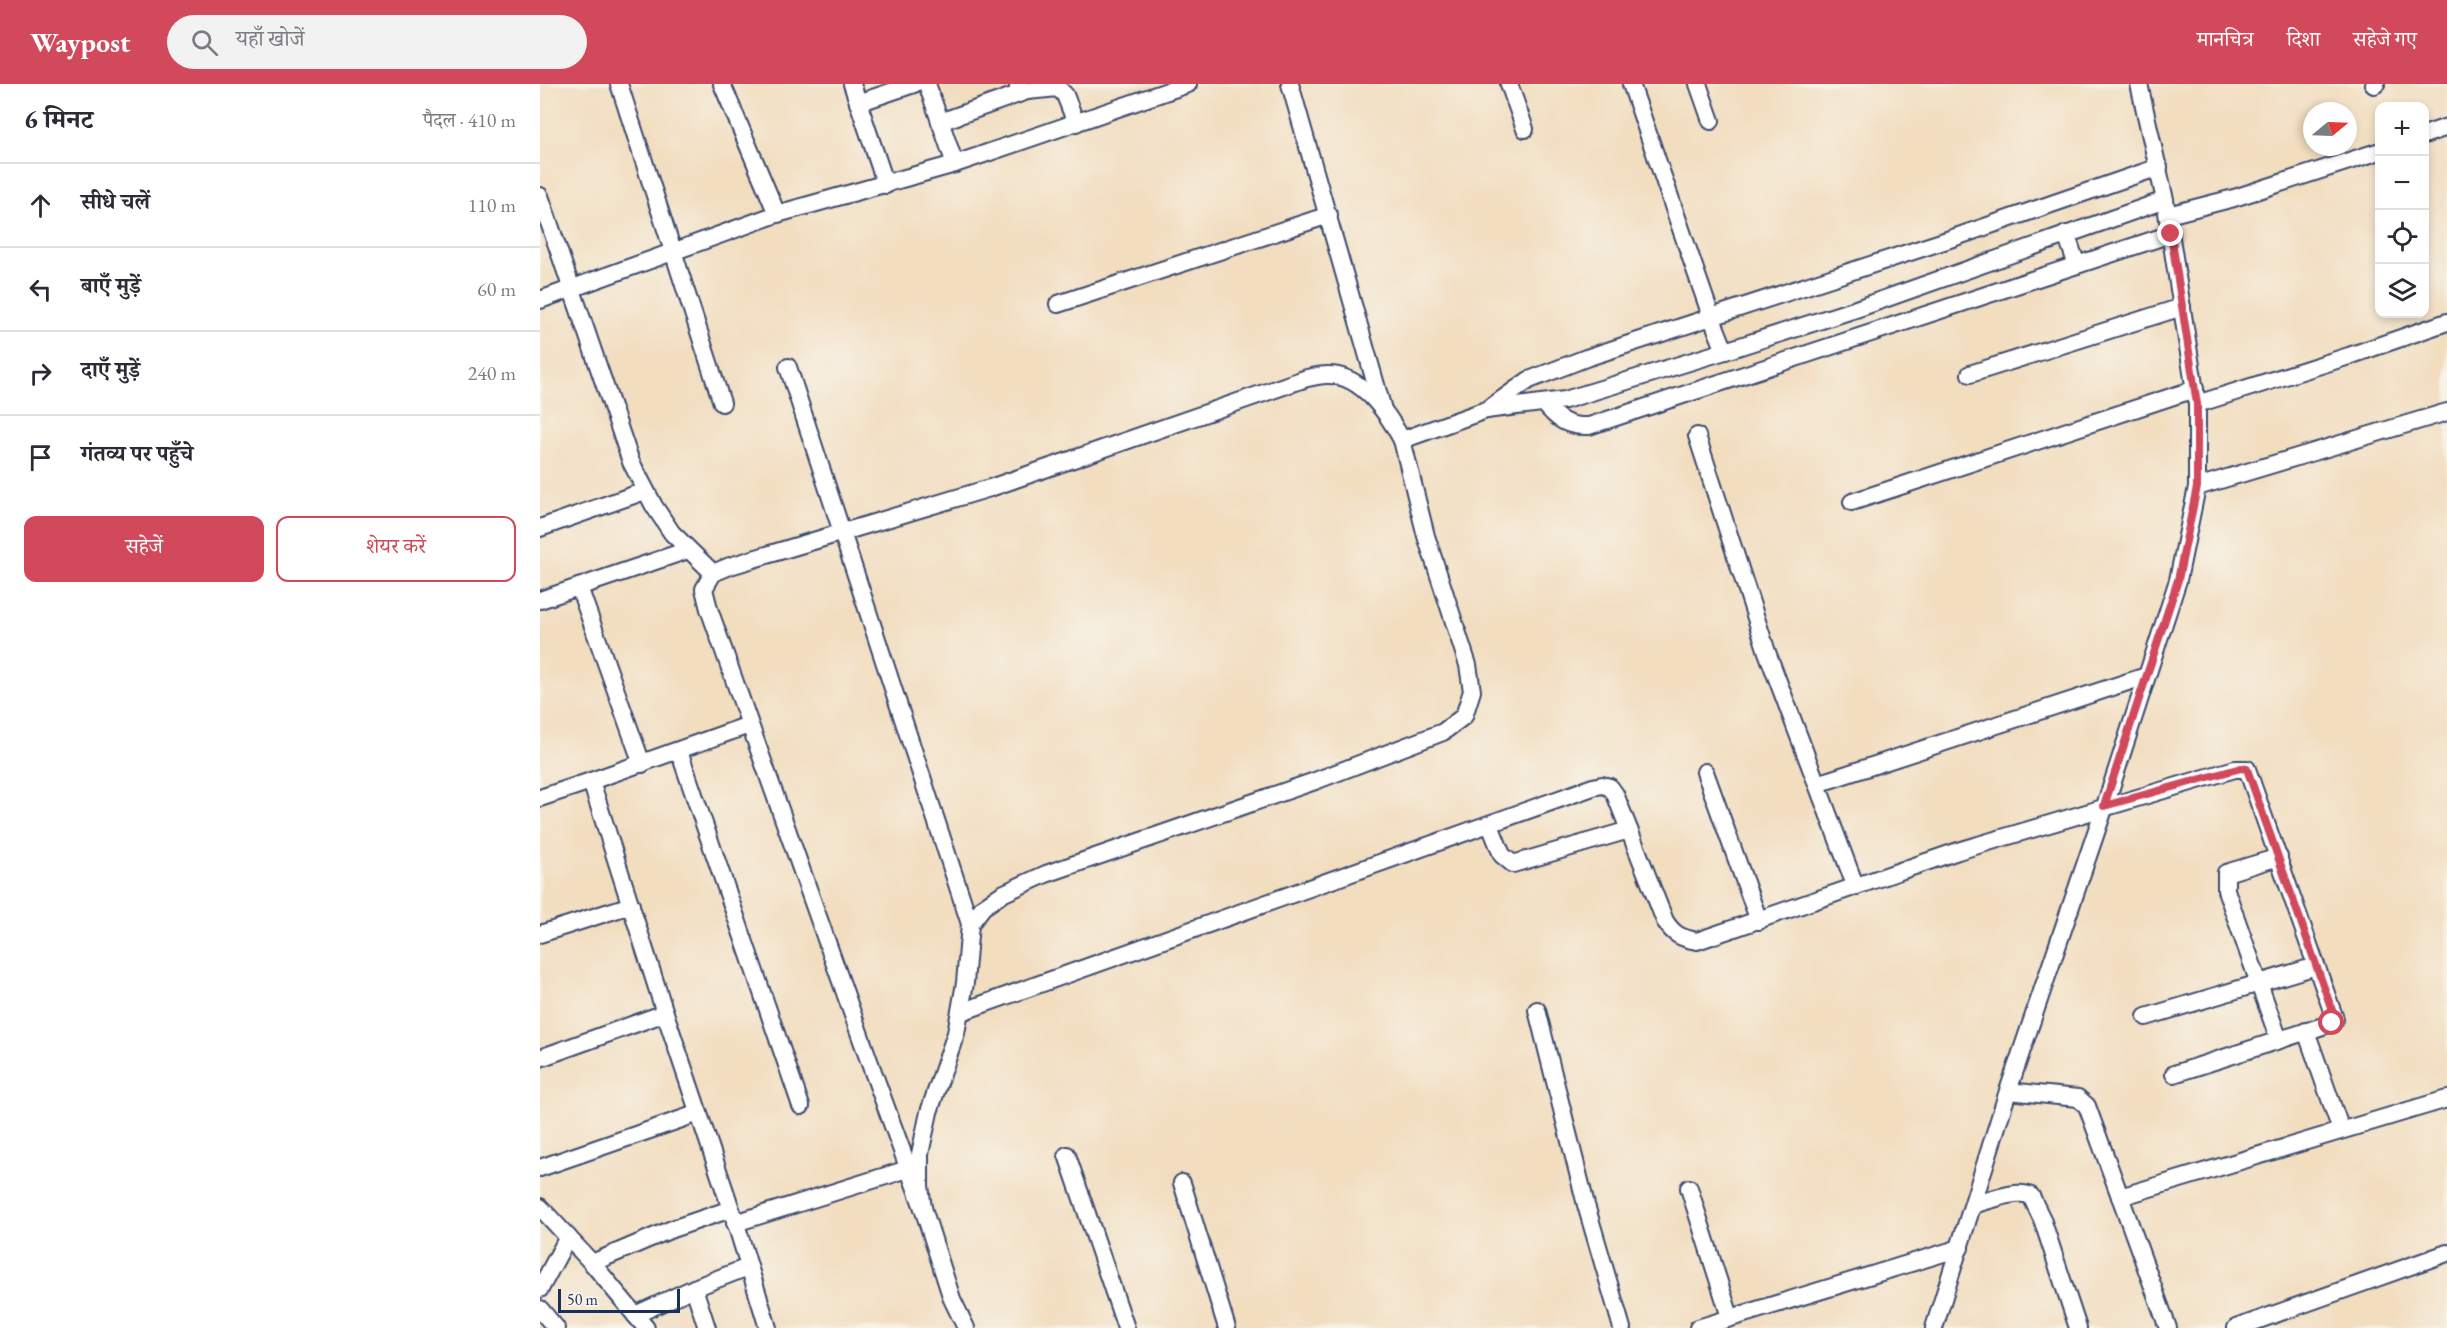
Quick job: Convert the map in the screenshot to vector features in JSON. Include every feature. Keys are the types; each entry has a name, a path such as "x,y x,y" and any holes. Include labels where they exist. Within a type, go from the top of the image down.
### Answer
{"street":[{"path":"619,84 722,403"},
{"path":"722,84 777,214"},
{"path":"852,84 886,185"},
{"path":"858,103 914,84"},
{"path":"927,84 955,164"},
{"path":"540,300 777,214 955,164 1076,123 1162,88 1188,84"},
{"path":"1290,84 1382,407"},
{"path":"1509,84 1525,129"},
{"path":"1631,84 1725,351"},
{"path":"1698,84 1711,121"},
{"path":"1934,1328 2008,1091 2178,580 2197,487 2196,397 2159,167 2139,84"},
{"path":"940,122 1021,87 1058,88 1065,95 1076,123"},
{"path":"2429,133 2447,127"},
{"path":"1402,440 1486,410 1565,400 1725,351 1857,309 2066,234 2166,207 2234,198 2375,152"},
{"path":"1486,410 1510,391 1529,380 1595,355 1944,241 2159,167"},
{"path":"540,196 627,452 645,491 672,533 713,573"},
{"path":"1058,304 1329,215"},
{"path":"2066,234 2077,265"},
{"path":"1544,403 1555,417 1565,424 1576,427 1589,426 2171,234"},
{"path":"1971,374 2182,307"},
{"path":"1852,502 2196,397 2349,356 2447,322"},
{"path":"788,367 844,532 970,924 961,1012 920,1154 923,1208"},
{"path":"966,1328 952,1299 923,1208 749,725 704,589 713,573 730,566 990,488 1307,378 1328,374 1363,388 1382,407 1402,440 1426,536 1468,665 1472,691 1464,716 1443,732 1315,781 1046,874 992,900 983,907 970,924"},
{"path":"2197,487 2447,412"},
{"path":"1697,436 1767,652 1855,885"},
{"path":"540,528 645,491"},
{"path":"540,600 688,550"},
{"path":"579,587 642,764"},
{"path":"1817,784 2146,676"},
{"path":"540,798 749,725"},
{"path":"678,751 801,1106"},
{"path":"961,1012 1602,785 1610,787 1614,794 1665,921 1672,933 1683,939 1697,941 1959,850 2104,806 2241,768 2247,769 2335,1019 2332,1023 2174,1074"},
{"path":"1705,772 1759,921"},
{"path":"591,781 768,1328"},
{"path":"1490,825 1502,855 1513,864 1629,830"},
{"path":"2279,857 2233,870 2226,873 2225,879 2226,890 2279,1040"},
{"path":"540,934 631,905"},
{"path":"2146,1017 2316,966"},
{"path":"1537,1010 1586,1205 1622,1328"},
{"path":"540,1058 665,1013"},
{"path":"2306,1031 2341,1130"},
{"path":"2008,1091 2079,1098 2087,1106 2168,1328"},
{"path":"2120,1197 2447,1099"},
{"path":"540,1168 699,1113"},
{"path":"1067,1155 1126,1328"},
{"path":"592,1263 672,1230 908,1169"},
{"path":"1182,1183 1227,1328"},
{"path":"1689,1188 1730,1317"},
{"path":"1973,1205 2015,1195 2031,1196 2042,1219 2078,1328"},
{"path":"540,1207 592,1263 646,1328"},
{"path":"540,1289 568,1237"},
{"path":"1698,1328 1960,1248"},
{"path":"2236,1328 2445,1257"},
{"path":"635,1315 748,1267"},
{"path":"694,1288 707,1328"},
{"path":"952,1299 956,1328"},
{"path":"540,1310 556,1328"}],"route":[{"path":"2171,234 2197,404 2197,487 2178,580 2104,806 2241,768 2247,769 2333,1013 2335,1019 2332,1023"}]}
